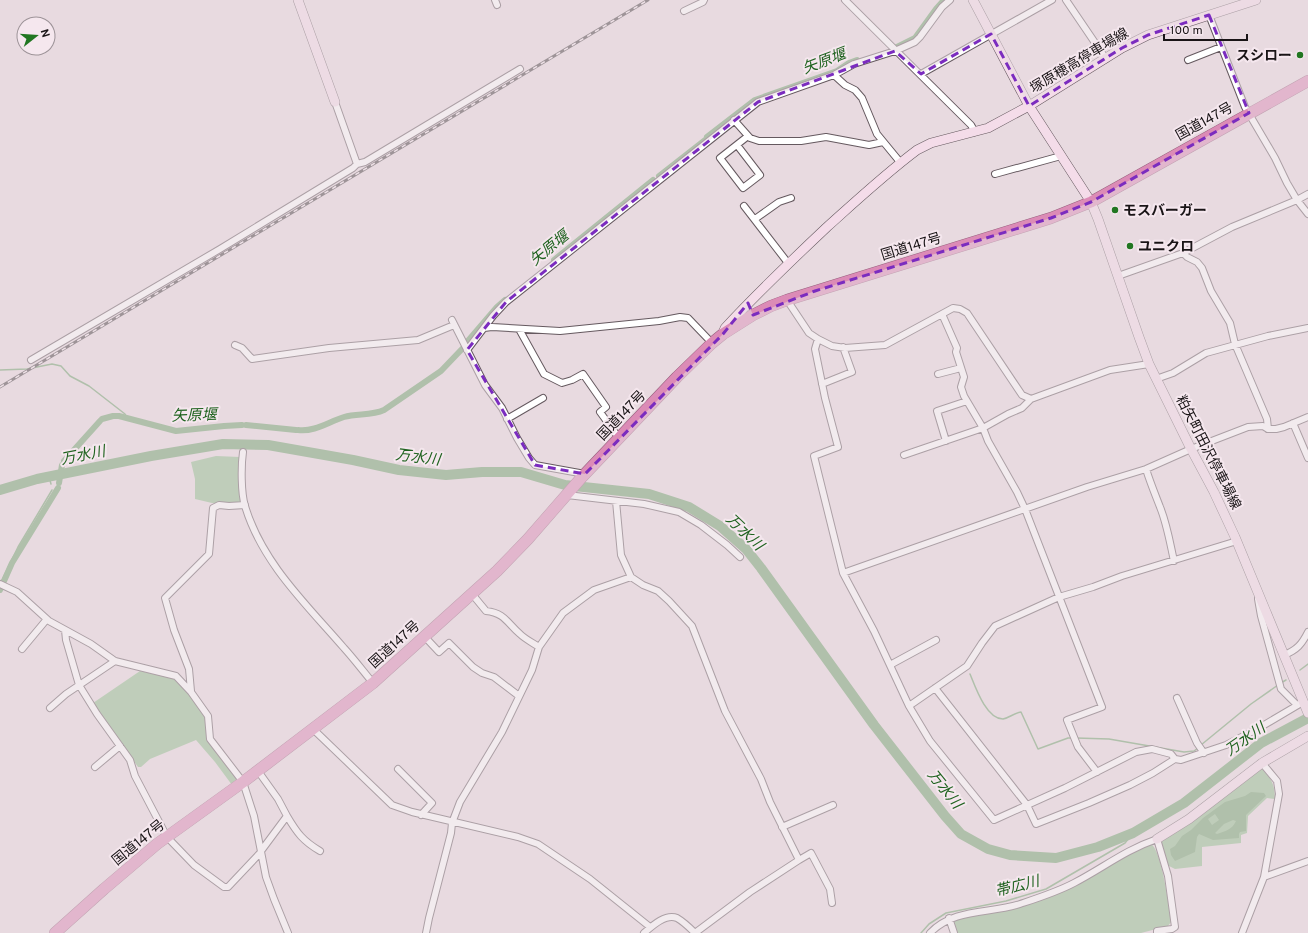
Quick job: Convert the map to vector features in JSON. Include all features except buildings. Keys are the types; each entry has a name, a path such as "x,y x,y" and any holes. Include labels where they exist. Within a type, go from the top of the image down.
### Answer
{"highway":[{"name":"国道147号","path":"56,933 104,889 167,837 258,771 373,683 425,637 472,594 528,539 583,476 677,377 723,334 753,315 787,300 1051,218 1091,202 1308,80"}],"main road":[{"path":"298,0 335,102"},
{"name":"塚原穂高停車場線","path":"973,0 1029,106 1122,48 1148,36 1256,0"},
{"path":"723,334 725,328 750,300 754,298 788,263 900,162 917,150 931,143 988,128 1029,106"},
{"name":"粕矢町田沢停車場線","path":"1029,106 1091,202 1149,364 1190,449 1214,492 1237,541 1284,655 1303,706"},
{"path":"753,315 751,306 754,298"},
{"path":"1157,839 1189,819 1262,764 1308,736"}],"street":[{"path":"684,11 703,2 704,0"},
{"path":"845,0 921,74 971,125 975,132"},
{"path":"467,350 493,316 506,302 758,102 834,76 854,64 896,51 915,42 934,16 950,0"},
{"path":"921,74 1052,0"},
{"path":"1066,0 1106,59"},
{"path":"1209,15 1245,107 1275,158 1286,183 1308,214"},
{"path":"1188,60 1221,47"},
{"path":"31,360 37,358 233,241 353,168 357,164 372,158 520,69"},
{"path":"834,76 845,85 855,90 862,98 877,134 900,162"},
{"path":"335,102 357,164"},
{"path":"734,120 750,138 758,141 801,141 826,137 869,145 883,142"},
{"path":"737,145 760,176 743,188 720,158 748,136"},
{"path":"995,174 1061,156"},
{"path":"1118,276 1184,253 1232,227 1308,194"},
{"path":"755,218 779,202 790,198"},
{"path":"744,206 755,218 788,263"},
{"path":"1184,253 1187,257 1197,262 1202,268 1211,291 1230,323 1235,344 1267,419 1268,429"},
{"path":"787,300 809,333 832,346 843,347 885,345 953,308 960,309 967,313 1022,395 1031,399"},
{"path":"942,314 957,348 956,352 964,377 961,387 967,401 983,428 988,441 1026,509 1102,707 1067,720 1074,739 1097,772"},
{"path":"484,328 492,327 560,331 659,322 680,317 688,318 712,344"},
{"path":"235,345 242,348 252,359 329,348 418,340 453,322 485,384 502,408 521,444 535,465 583,476"},
{"path":"1156,379 1173,373 1206,353 1235,344 1308,328"},
{"path":"519,329 544,374 562,383 572,380 582,374 606,407 600,412 619,438"},
{"path":"818,339 815,349 838,447 814,456 843,573 874,631 909,706 930,741 994,820 1065,788 1136,752 1152,749 1171,754 1175,759 1181,760 1201,750 1226,745 1303,706 1280,686 1261,616 1256,588"},
{"path":"822,384 852,372 843,347"},
{"path":"904,455 983,428 1022,408 1031,399 1110,370 1149,364"},
{"path":"938,374 961,368"},
{"path":"507,419 542,398"},
{"path":"946,441 937,411 967,401"},
{"path":"843,573 1087,487 1146,469 1190,449 1248,427 1263,426 1268,429 1276,429 1308,417"},
{"path":"1293,423 1308,458"},
{"path":"243,452 242,478 245,505 253,529 279,571 299,597 345,648 373,683"},
{"path":"1146,469 1168,533 1174,561"},
{"path":"568,494 644,504 679,512 701,525 740,557"},
{"path":"616,501 621,555 631,577 643,585 658,591 692,626 725,711 761,779 770,802 799,860"},
{"path":"191,692 189,669 174,630 165,598 209,554 213,508 219,505 245,505"},
{"path":"909,706 967,666 995,626 1059,598 1122,576 1237,541"},
{"path":"426,933 451,834 452,822 460,802 502,732 532,670 539,647 563,613 594,590 631,577"},
{"path":"0,584 17,592 48,619 64,630 91,644 115,661 176,676 191,692 208,716 210,739 243,782 254,816 266,877 288,933"},
{"path":"472,594 486,611 496,612 502,616 521,635 539,647"},
{"path":"22,649 48,619"},
{"path":"64,630 79,685 97,714 130,760 135,776 167,837 194,865 224,887 228,887 261,852 287,816"},
{"path":"1284,655 1295,651 1304,640 1308,632"},
{"path":"425,637 439,652 449,643 472,667 482,673 494,677 519,696"},
{"path":"890,665 936,640"},
{"path":"50,708 66,694 115,661"},
{"path":"934,688 1027,805 1036,824 1130,785 1154,773 1175,759"},
{"path":"1177,698 1201,750"},
{"path":"313,729 392,805 421,815 518,837 538,844 590,879 650,928"},
{"path":"95,767 120,746"},
{"path":"1244,932 1264,877 1279,794 1277,781 1262,764"},
{"path":"398,769 432,803 421,815"},
{"path":"258,771 281,803 297,833 307,844 320,851"},
{"path":"782,827 833,805"},
{"path":"930,933 938,925 949,918 968,913 1018,905 1074,884 1140,845 1157,839 1168,876 1175,926 1172,929 1157,931 1157,933"},
{"path":"644,933 668,917 677,918 695,933 750,892 811,853 830,889 832,903"},
{"path":"1264,877 1308,861"},
{"path":"949,918 954,933"}],"highlighted area":[{"path":"1209,15 1249,113 1091,202 1051,218 815,291 753,315 748,303 723,334 585,474 535,465 467,350 506,302 758,102 895,51 921,74 991,34 1029,106 1122,48 1148,35"}],"shaded area":[{"path":"216,456 240,457 241,504 212,503 195,499 195,479 191,462"},
{"path":"140,671 175,679 189,693 206,717 209,741 238,780 232,785 196,740 150,759 141,767 138,767 93,703"},
{"path":"1261,768 1272,782 1275,799 1267,798 1248,816 1247,833 1241,835 1241,843 1202,847 1202,866 1175,869 1167,865 1161,843 1162,839"},
{"path":"1251,792 1264,793 1266,796 1246,815 1246,831 1240,832 1239,838 1213,840 1199,834 1197,837 1195,852 1175,861 1171,855 1170,849 1175,846 1182,836 1225,802 1245,796","holes":["1215,814 1219,820 1212,825 1208,819","1233,820 1236,821 1230,828 1217,834 1215,833 1224,824"]},
{"path":"1150,843 1158,856 1167,892 1171,922 1168,926 1141,933 956,933 953,922 955,919 1019,906"}],"waterway":[{"name":"矢原堰","path":"895,48 915,38 944,0"},
{"name":"矢原堰","path":"707,137 755,100 837,71 849,63 857,60"},
{"name":"矢原堰","path":"659,176 705,140"},
{"name":"矢原堰","path":"554,260 653,180"},
{"name":"矢原堰","path":"467,342 497,307 505,300"},
{"name":"矢原堰","path":"298,430 310,430 349,416 374,413 384,410 441,371 462,349"},
{"path":"0,370 27,369 52,364 61,366 70,376 89,386 125,414 127,418"},
{"name":"矢原堰","path":"102,419 119,416 176,431 242,425"},
{"name":"矢原堰","path":"64,461 100,421"},
{"name":"矢原堰","path":"246,425 296,430"},
{"name":"万水川","path":"0,490 37,479 151,456 223,444 268,445 399,470 446,475 482,472 521,472 565,485 649,494 689,507 720,526 746,549 874,725 945,816 961,834 988,849 1010,855 1056,858 1098,847 1133,833 1184,803 1261,743 1308,718"},
{"name":"矢原堰","path":"59,483 62,465"},
{"path":"49,477 51,484"},
{"name":"矢原堰","path":"0,590 12,563 58,488"},
{"name":"矢原堰","path":"1,582 18,547 52,490"},
{"path":"1300,670 1308,664"},
{"path":"970,674 978,694 991,714 997,718 1003,719 1021,712 1038,749 1068,738 1072,738"},
{"path":"1281,683 1286,680"},
{"path":"1201,745 1251,704 1278,685"},
{"path":"1076,738 1109,739 1184,752 1194,751 1198,748"},
{"name":"帯広川","path":"921,933 929,924 946,913 1006,901 1046,889 1125,843 1133,833"}],"railway":[{"path":"0,387 648,0"}],"place":[{"name":"スシロー","path":"1300,55"},
{"name":"モスバーガー","path":"1115,210"},
{"name":"ユニクロ","path":"1130,246"}]}
